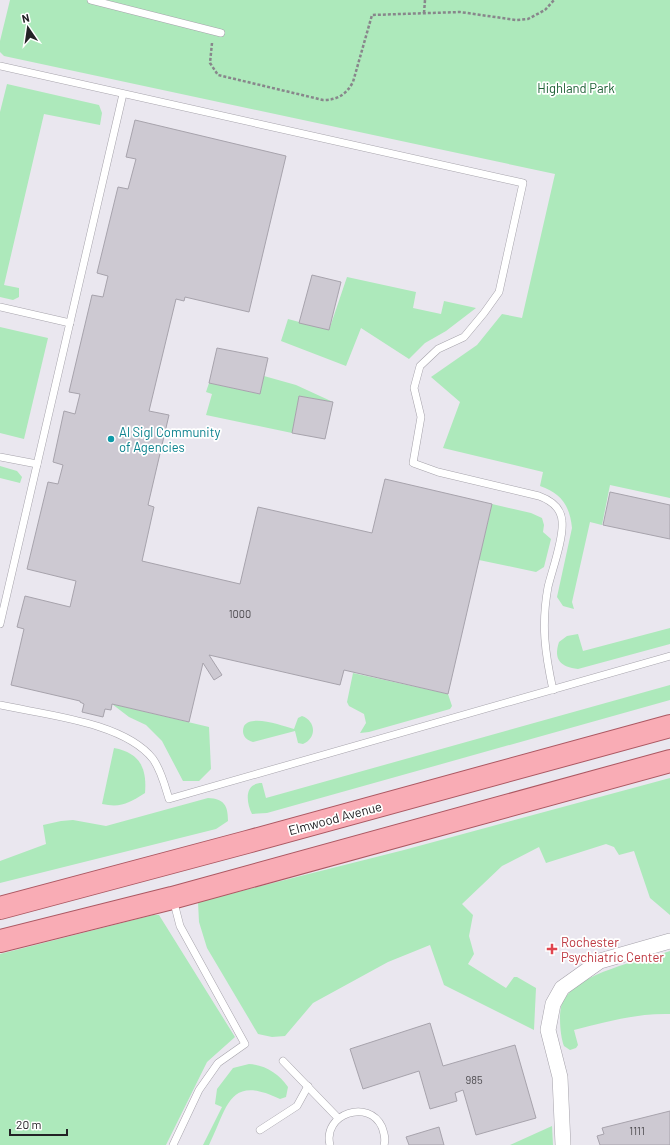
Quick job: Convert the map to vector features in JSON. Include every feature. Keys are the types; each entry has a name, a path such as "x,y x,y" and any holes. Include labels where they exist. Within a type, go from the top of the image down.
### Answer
{"main road":[{"name":"Elmwood Avenue","path":"0,908 670,726"},
{"path":"0,941 172,898 670,761"}],"street":[{"path":"563,1145 560,1077 548,1030 553,1004 562,988 600,961 670,941"}],"lane":[{"path":"91,0 221,33"},
{"path":"0,66 524,183 499,292 464,337 438,349 420,366 414,388 421,417 413,463 438,472 539,496 546,499 558,509 561,516 562,528 548,587 543,624 545,657 553,690"},
{"path":"0,624 123,94"},
{"path":"0,307 70,323"},
{"path":"0,457 37,464"},
{"path":"0,705 110,730 141,746 154,760 169,799 670,656"},
{"path":"172,898 180,926 245,1044 218,1063 199,1090 173,1145"},
{"path":"283,1061 338,1118"},
{"path":"260,1130 297,1106 308,1086"},
{"path":"330,1145 329,1133 332,1125 338,1118 346,1113 356,1111 365,1112 373,1116 380,1123 384,1132 384,1145"}],"path":[{"path":"424,13 425,0"},
{"path":"212,42 210,63 218,75 323,100 331,100 344,94 354,82 372,15 460,12 516,20 528,19 544,10 554,0"}],"green space":[{"name":"Highland Park","path":"10,0 670,0 670,498 610,485 602,525 590,522 572,602 574,609 563,606 557,597 572,528 567,507 554,492 540,486 543,472 443,448 460,402 431,377 477,345 502,314 522,318 555,174 4,56 0,52 0,41"},
{"path":"7,84 99,105 102,113 100,125 44,114 4,285 19,288 19,297 13,300 0,297 0,112"},
{"path":"347,277 416,292 413,308 441,314 444,301 476,308 446,331 425,343 409,359 361,328 346,366 281,341 288,319 329,330"},
{"path":"0,327 48,338 24,439 0,433"},
{"path":"264,376 296,385 333,402 299,396 292,433 206,415 212,394 206,392 209,383 260,394"},
{"path":"0,466 17,471 22,477 20,483 0,478"},
{"path":"492,504 531,513 542,518 544,525 543,532 551,539 544,567 536,572 479,560"},
{"path":"670,628 670,644 578,669 572,668 560,662 557,654 559,642 567,636 578,634 583,651"},
{"path":"353,673 448,694 452,706 450,709 369,732 360,733 366,723 364,714 349,706 347,702"},
{"path":"670,685 670,700 267,813 252,814 248,804 249,790 256,784 262,783 266,798"},
{"path":"112,704 209,727 211,769 199,781 183,781 162,741 146,725 129,717"},
{"path":"302,716 307,718 312,725 313,730 311,738 303,744 298,743 295,731 253,742 246,738 243,734 244,726 254,721 268,722 294,729 298,718"},
{"path":"114,748 123,750 136,758 143,769 145,776 145,793 125,804 120,805 102,804"},
{"path":"670,778 670,915 650,898 634,851 619,855 614,847 606,844 546,863 539,847 502,866 462,904 473,915 469,936 474,954 468,964 506,988 514,977 517,977 536,988 534,1030 444,985 430,945 388,962 313,1003 285,1036 272,1037 258,1034 207,948 199,922 198,902 404,850"},
{"path":"208,798 221,801 226,807 228,821 216,829 0,883 0,861 46,844 43,825 73,820 106,826"},
{"path":"153,915 159,915 235,1037 207,1062 166,1145 0,1145 0,954"},
{"path":"670,951 670,1014 645,1015 609,1021 574,1030 578,1045 576,1048 570,1050 564,1046 561,1030 560,1010 563,1001 571,991 582,982 596,975"},
{"path":"249,1064 261,1066 276,1074 288,1087 286,1097 280,1099 263,1092 250,1090 240,1093 232,1098 226,1107 209,1145 203,1145 222,1107 215,1104 217,1089 233,1068"},
{"path":"552,1126 553,1145 510,1145"}],"building":[{"name":"Al Sigl Community of Agencies","path":"135,120 286,156 249,312 185,297 184,301 176,299 149,411 169,415 148,505 154,507 142,561 240,584 258,507 372,533 385,479 492,504 448,694 344,670 340,685 209,655 222,675 214,680 203,663 189,722 112,704 111,710 105,709 103,717 82,712 84,704 80,701 11,685 24,629 17,627 25,596 70,607 76,581 27,569 48,482 58,484 63,465 53,462 64,411 75,414 80,394 69,392 92,295 103,297 108,276 97,273 118,187 128,189 136,159 126,157"},
{"path":"312,275 341,282 329,330 299,323"},
{"path":"217,348 268,358 260,394 209,383"},
{"path":"299,396 333,402 325,439 292,433"},
{"path":"610,492 670,505 670,539 603,525"},
{"path":"430,1023 443,1066 515,1045 536,1118 476,1135 463,1090 455,1093 457,1101 430,1109 419,1071 363,1089 350,1049"},
{"path":"670,1111 670,1145 600,1145 597,1136 604,1134 602,1128"},
{"path":"439,1127 444,1145 409,1145 406,1137"}],"place":[{"name":"Al Sigl Community of Agencies","path":"111,439"},
{"name":"Rochester Psychiatric Center","path":"552,949"}]}
